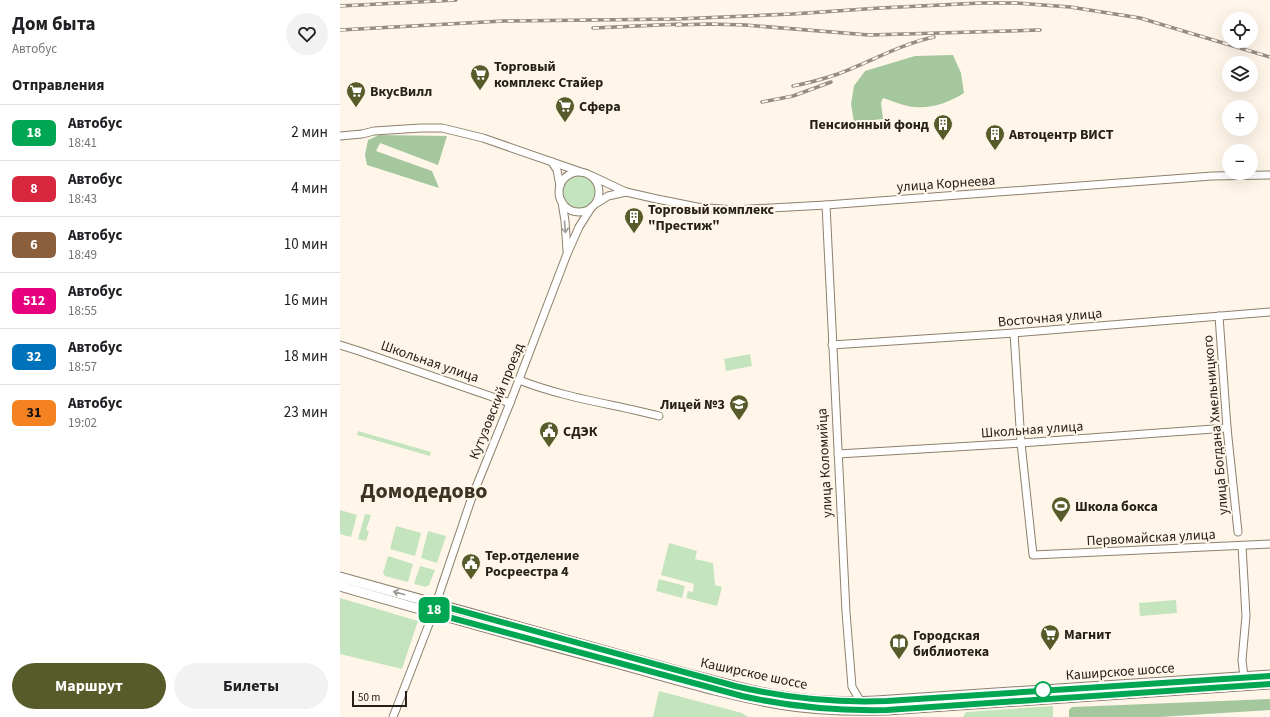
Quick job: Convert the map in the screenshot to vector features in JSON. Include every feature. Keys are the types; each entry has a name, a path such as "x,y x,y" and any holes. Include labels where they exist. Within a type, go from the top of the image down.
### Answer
{"main road":[{"name":"Каширское шоссе","path":"340,577 435,608 678,680 761,701 792,706 865,714 887,710 1270,684"},
{"name":"Каширское шоссе","path":"340,586 435,608 744,688 796,698 861,702 1270,676"},
{"name":"улица Коломийца","path":"861,702 865,714"}],"street":[{"path":"340,136 362,134 374,131 404,129 446,129 489,139 592,176 626,192"},
{"path":"552,162 557,170 560,186 560,196 565,221 567,254"},
{"path":"560,186 567,176 576,172 581,172"},
{"name":"улица Корнеева","path":"626,192 674,203 714,209 740,210 1204,177 1270,175"},
{"path":"592,176 596,180 599,190 599,196 593,206"},
{"path":"562,201 565,206 581,212 608,196 626,192"},
{"name":"улица Коломийца","path":"826,205 846,612 852,687 861,702"},
{"name":"Кутузовский проезд","path":"393,717 435,608 472,497 567,254 579,227 593,206"},
{"name":"Восточная улица","path":"832,345 1014,333 1270,312"},
{"name":"улица Богдана Хмельницкого","path":"1219,316 1227,428 1238,532"},
{"path":"1014,333 1021,443"},
{"name":"Школьная улица","path":"340,345 510,403"},
{"path":"519,380 550,391 580,399 659,416"},
{"name":"Школьная улица","path":"838,454 1021,443 1227,428"},
{"name":"Первомайская улица","path":"1021,443 1033,555 1270,544"},
{"path":"1242,546 1246,616 1242,660 1244,677"}],"green space":[{"path":"953,55 961,73 964,93 940,104 927,107 906,106 883,98 881,103 883,119 854,122 851,104 854,86 865,71 915,56"},
{"path":"379,135 447,136 438,165 380,143 376,151 432,171 439,188 367,165 365,155 368,140"},
{"path":"576,176 582,176 591,180 595,192 591,204 582,208 576,208 567,204 563,195 563,189 567,180"},
{"path":"750,354 752,366 726,371 724,359"},
{"path":"358,431 431,452 430,456 357,435"},
{"path":"340,510 357,515 351,537 340,534"},
{"path":"365,514 371,515 366,530 369,531 366,541 358,539"},
{"path":"396,526 421,533 415,556 390,549"},
{"path":"428,531 446,536 437,563 421,558"},
{"path":"669,543 697,551 695,559 713,563 715,585 722,587 717,606 686,598 688,591 693,592 694,584 661,575"},
{"path":"388,556 413,564 408,582 385,576 383,573"},
{"path":"420,566 435,570 429,585 426,587 414,584"},
{"path":"659,579 685,586 682,598 656,591"},
{"path":"340,598 418,621 402,669 340,654"},
{"path":"1176,600 1177,613 1140,616 1139,603"},
{"path":"659,691 742,713 748,717 653,717"},
{"path":"1270,699 1270,710 1160,717 1069,717 1069,710 1072,707"},
{"path":"1053,706 1053,717 963,717 966,712"}],"railway":[{"path":"340,6 456,0"},
{"path":"340,30 503,21 677,19 981,3 1015,3 1070,7 1140,18 1270,57"},
{"path":"593,28 681,24"},
{"path":"676,25 745,25 869,35 1040,30"},
{"path":"793,86 838,74 910,44 934,37"},
{"path":"762,102 793,96 831,82"}],"bus line":[{"name":"18","path":"1270,676 887,701 861,702 818,700 775,695 735,686 436,604 433,613 761,701 819,709 864,711 887,710 1270,684"}],"place":[{"name":"Торговый комплекс Стайер","path":"480,91"},
{"name":"ВкусВилл","path":"356,108"},
{"name":"Сфера","path":"565,123"},
{"name":"Пенсионный фонд","path":"943,141"},
{"name":"Автоцентр ВИСТ","path":"995,151"},
{"name":"Торговый комплекс \"Престиж\"","path":"634,234"},
{"name":"Лицей №3","path":"739,421"},
{"name":"СДЭК","path":"549,448"},
{"name":"Школа бокса","path":"1061,523"},
{"name":"Тер.отделение Росреестра 4","path":"471,580"},
{"name":"Магнит","path":"1050,651"},
{"name":"Городская библиотека","path":"899,660"}],"district":[{"name":"Домодедово","path":"424,490"}]}
